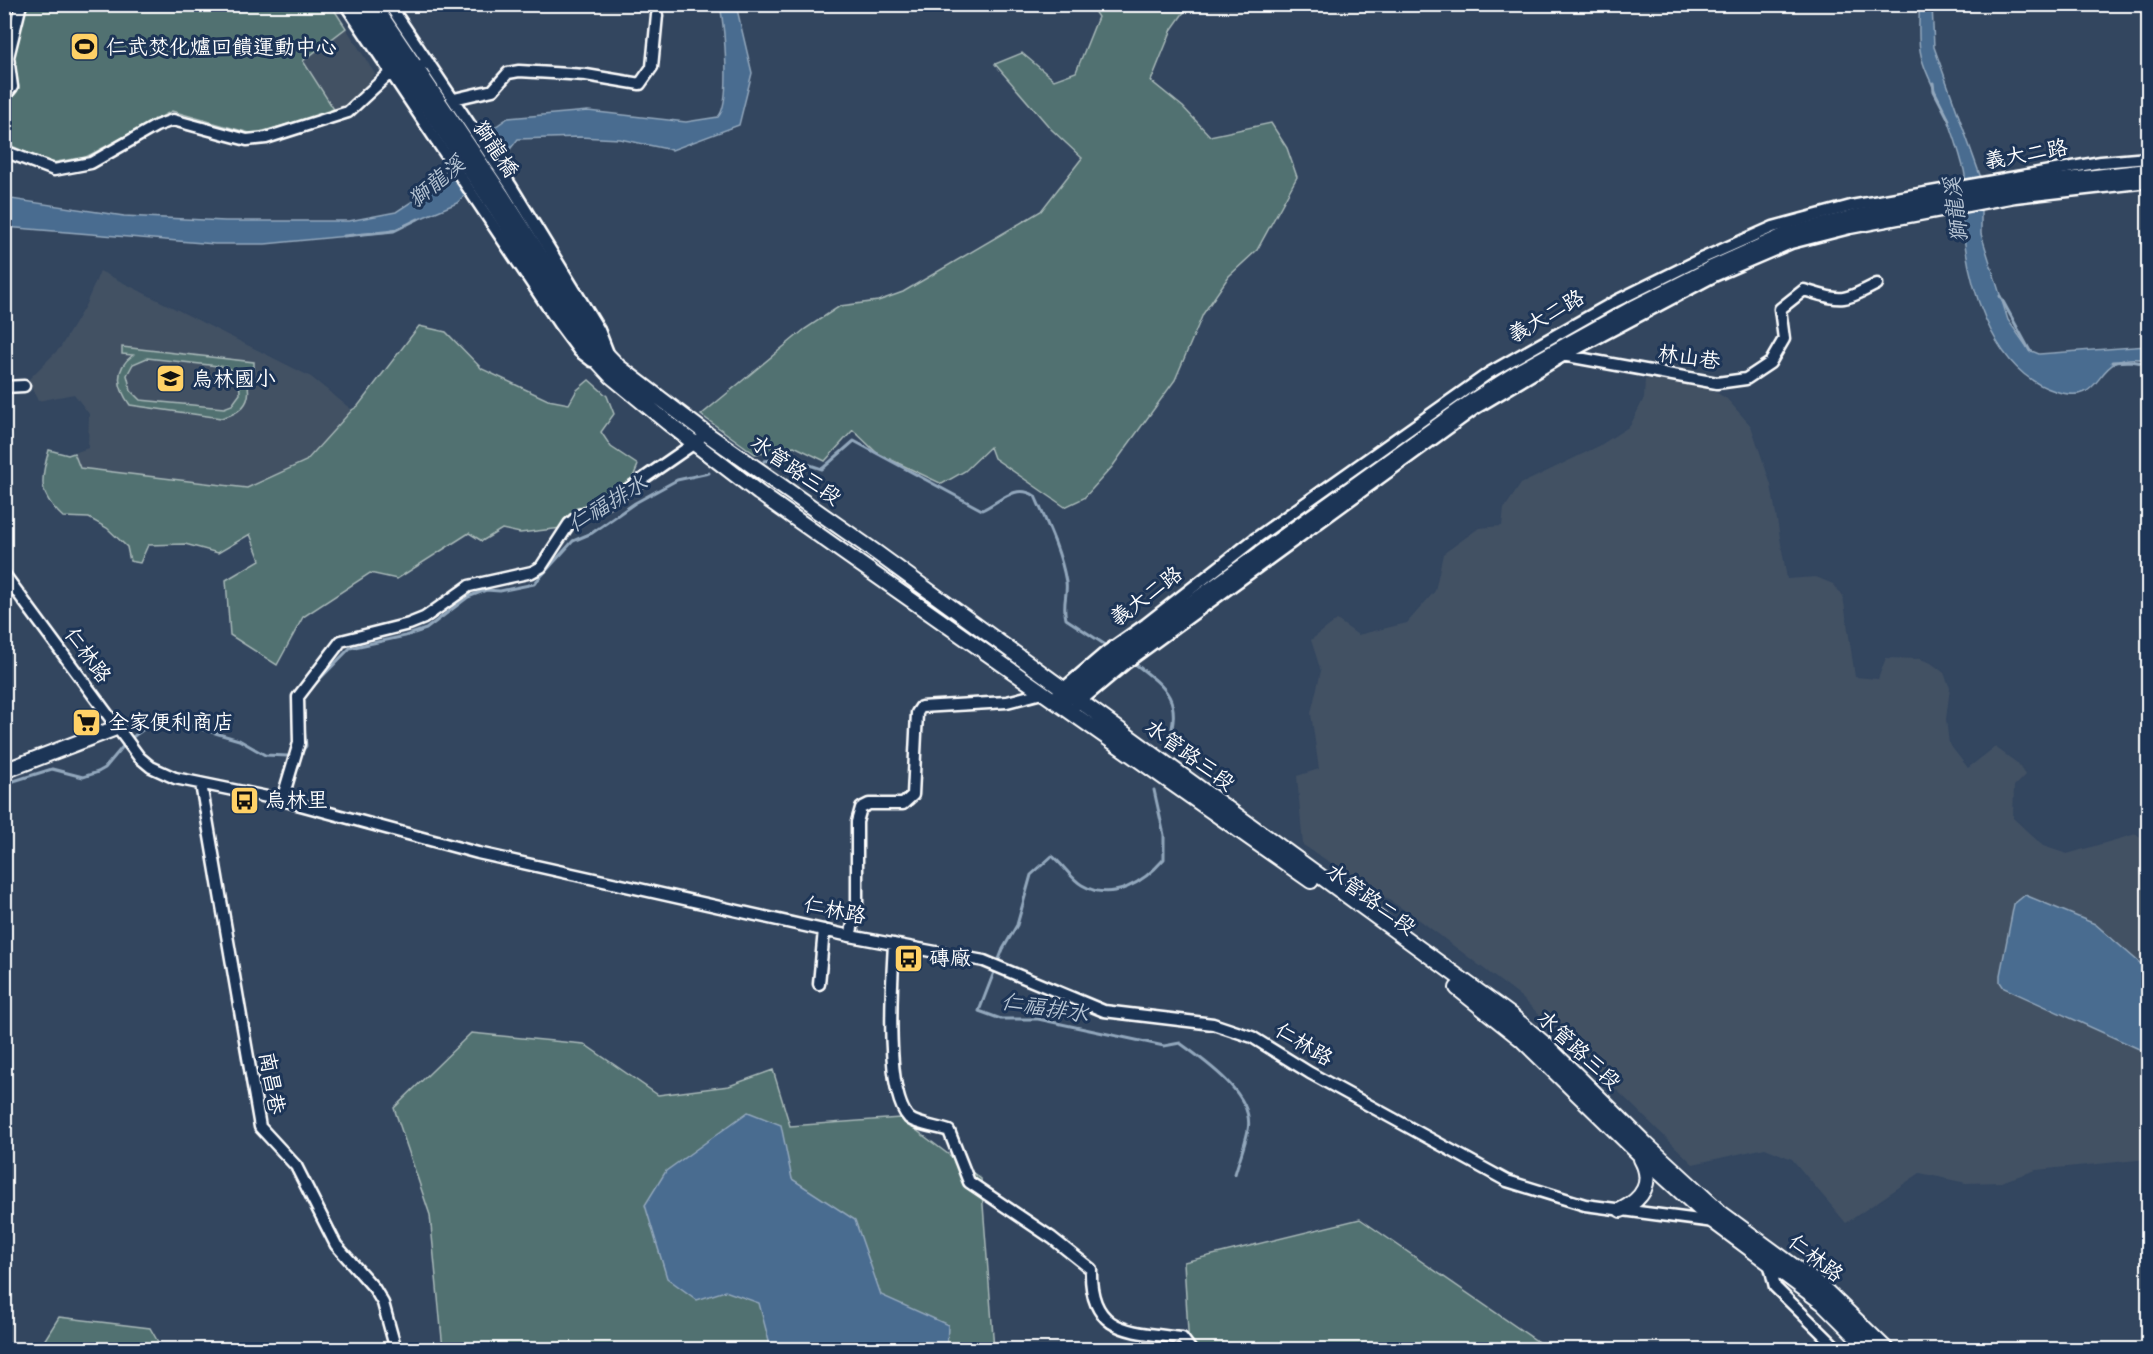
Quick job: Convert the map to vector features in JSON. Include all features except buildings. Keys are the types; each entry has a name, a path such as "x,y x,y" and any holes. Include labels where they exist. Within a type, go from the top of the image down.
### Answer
{"main road":[{"path":"358,4 398,71 449,128"},
{"path":"374,4 424,66 449,128"},
{"name":"獅龍橋","path":"449,128 498,200"},
{"name":"義大二路","path":"1055,702 1071,695 1118,656 1471,402 1560,353 1633,308 1721,264 1786,235 1856,217 2014,187 2148,171"},
{"name":"水管路三段","path":"498,200 595,342 611,358 707,434 877,553 1512,1016 1545,1044 1718,1217"},
{"name":"水管路三段","path":"498,200 587,350 611,376 693,444 842,553 1055,702"},
{"name":"水管路二段","path":"1055,702 1468,995 1528,1046 1637,1152"},
{"path":"4,771 119,732"},
{"path":"1637,1152 1718,1217"},
{"path":"1622,1210 1636,1202 1644,1192 1648,1177 1637,1152"},
{"name":"仁林路","path":"1718,1217 1768,1262 1823,1303 1870,1350"},
{"name":"仁林路","path":"1718,1217 1822,1287 1887,1350"}],"street":[{"path":"4,97 12,87 8,57 21,4"},
{"path":"345,4 398,71"},
{"path":"389,4 424,66 454,99"},
{"path":"454,99 493,90 508,73 519,71 586,75 640,84 652,67 657,15"},
{"path":"4,151 54,170 92,163 156,126 173,120 247,140 266,138 348,112 398,71 424,66"},
{"path":"454,99 449,128 498,200"},
{"name":"義大二路","path":"2014,187 2101,162 2148,158"},
{"name":"義大二路","path":"2014,187 2148,182"},
{"name":"義大二路","path":"1071,695 1106,652 1146,624 1256,538 1489,373 1616,301 1773,226 1856,217"},
{"name":"林山巷","path":"1560,353 1717,383 1746,379 1762,370 1776,356 1784,339 1780,309 1804,290 1832,300 1850,298 1877,284"},
{"path":"1547,339 1560,353"},
{"path":"4,387 24,386"},
{"path":"282,800 299,743 298,697 341,641 409,624 424,618 469,586 532,572 541,567 569,524 577,517 621,494 707,434"},
{"name":"仁林路","path":"4,574 119,732 152,767 201,784 282,800 478,853 850,936 984,961 1104,1011 1213,1024 1252,1037 1310,1073 1507,1181 1585,1205 1718,1217"},
{"path":"850,936 857,908 857,822 861,808 869,804 903,804 914,795 917,713 921,707 1055,702"},
{"name":"南昌巷","path":"201,784 260,1126 296,1166 336,1245 374,1288 383,1303 396,1350"},
{"path":"819,984 824,930"},
{"path":"894,944 890,1011 895,1070 902,1109 912,1121 949,1131 969,1182 1052,1238 1091,1269 1090,1289 1096,1302 1104,1316 1119,1329 1182,1338 1191,1350"},
{"path":"1768,1262 1775,1287 1839,1350"}],"shaded area":[{"path":"346,28 375,74 348,106 335,111 302,60"},
{"name":"烏林國小","path":"100,271 311,377 352,410 306,461 247,488 79,468 74,453 88,448 89,414 74,394 38,401 28,380 60,348 85,306"},
{"path":"1645,379 1704,385 1727,399 1751,426 1771,485 1787,579 1816,577 1833,584 1843,596 1855,677 1878,679 1886,658 1920,659 1931,663 1944,673 1950,688 1946,719 1949,744 1968,768 1995,747 2017,763 2025,775 2014,786 2013,818 2043,846 2067,854 2136,834 2148,843 2148,1159 2036,1170 2001,1182 1966,1183 1920,1173 1846,1223 1792,1159 1765,1148 1693,1164 1521,997 1417,918 1303,845 1297,776 1319,769 1311,713 1321,671 1311,640 1337,620 1358,635 1407,623 1435,591 1443,554 1479,528 1502,526 1504,509 1521,484 1599,446 1630,426 1644,398"}],"green space":[{"path":"26,5 331,5 346,28 303,61 335,111 253,134 172,111 86,157 50,163 5,143 5,107 19,88 14,56"},
{"path":"1090,5 1189,5 1172,29 1151,81 1183,107 1210,136 1271,123 1287,148 1297,177 1257,250 1229,276 1203,314 1175,380 1112,467 1084,498 1065,507 994,458 990,447 965,471 942,484 877,453 853,430 825,461 794,446 755,454 701,415 805,329 840,306 878,301 903,292 1041,211 1082,158 1051,129 995,64 1022,53 1054,80 1076,72 1098,17"},
{"path":"419,326 446,332 482,369 548,400 569,404 577,390 589,380 607,396 614,414 601,432 611,447 638,465 631,482 607,498 577,508 562,528 520,533 502,529 482,541 469,533 397,579 370,573 303,617 277,665 230,635 226,580 260,560 250,534 218,553 185,544 148,545 140,563 130,561 127,547 107,528 89,518 63,517 45,494 43,478 49,450 68,455 74,453 80,468 247,488 306,461 358,406"},
{"path":"122,347 254,362 254,370 242,370 248,387 247,400 238,411 221,418 130,405 122,392 120,372 133,355 122,354","holes":["147,358 227,367 239,377 240,394 232,405 224,408 140,400 131,391 127,375 133,364"]},
{"path":"471,1033 584,1044 658,1095 729,1086 773,1070 790,1126 900,1118 981,1179 994,1349 443,1349 430,1215 394,1108"},
{"path":"1360,1219 1544,1346 1536,1350 1189,1349 1184,1262"},
{"path":"59,1317 150,1328 162,1349 39,1349"}],"water":[{"name":"獅龍溪","path":"720,5 736,5 752,73 739,125 672,150 620,139 579,137 518,139 504,157 457,203 388,232 265,244 215,244 5,227 5,198 124,216 225,221 349,221 396,212 425,193 492,129 508,118 588,111 686,122 718,117 725,96 726,81"},
{"name":"獅龍溪","path":"1919,5 1932,5 1934,47 1981,178 1981,234 2008,320 2029,350 2039,354 2147,346 2148,360 2129,359 2116,363 2085,392 2073,394 2055,391 2032,380 2013,364 1998,343 1985,318 1969,266 1962,216 1965,175 1949,121 1923,62 1919,43"},
{"path":"2025,895 2095,924 2148,970 2148,1053 2004,988 2000,982 2000,975 2014,904"},
{"path":"748,1112 781,1125 792,1179 855,1220 881,1295 948,1325 947,1349 771,1349 759,1303 725,1291 697,1300 667,1278 645,1205 666,1171"}],"waterway":[{"name":"獅龍溪","path":"1933,83 1934,91 1949,120"},
{"name":"獅龍溪","path":"344,236 394,231 418,219"},
{"name":"獅龍溪","path":"2000,296 2030,351"},
{"name":"獅龍溪","path":"2112,362 2131,361 2148,364"},
{"name":"仁福排水","path":"764,461 789,458 822,469 854,441 982,510 1014,493 1021,492 1035,496 1064,571 1066,619 1104,644"},
{"name":"仁福排水","path":"312,687 350,648 426,629 468,597 486,590 500,591 534,584 573,541 592,533 635,503 677,480 709,473"},
{"name":"仁福排水","path":"1134,663 1156,680 1169,696 1173,716 1168,744"},
{"name":"仁福排水","path":"130,739 156,720 164,718 239,740 265,755 288,756"},
{"name":"仁福排水","path":"302,751 306,746 304,728"},
{"name":"仁福排水","path":"4,784 52,769 83,777 105,768 125,744"},
{"name":"仁福排水","path":"1154,790 1164,835 1164,859 1137,882 1116,891 1105,892 1082,885 1052,856 1031,875 1017,925 1003,949 979,1011 1001,1019 1038,1019 1164,1046 1180,1043 1226,1080 1244,1104 1248,1117 1248,1130 1235,1174"}],"place":[{"name":"仁武焚化爐回饋運動中心","path":"85,47"},
{"name":"烏林國小","path":"171,379"},
{"name":"全家便利商店","path":"87,722"},
{"name":"烏林里","path":"244,800"},
{"name":"磚廠","path":"908,958"}]}
